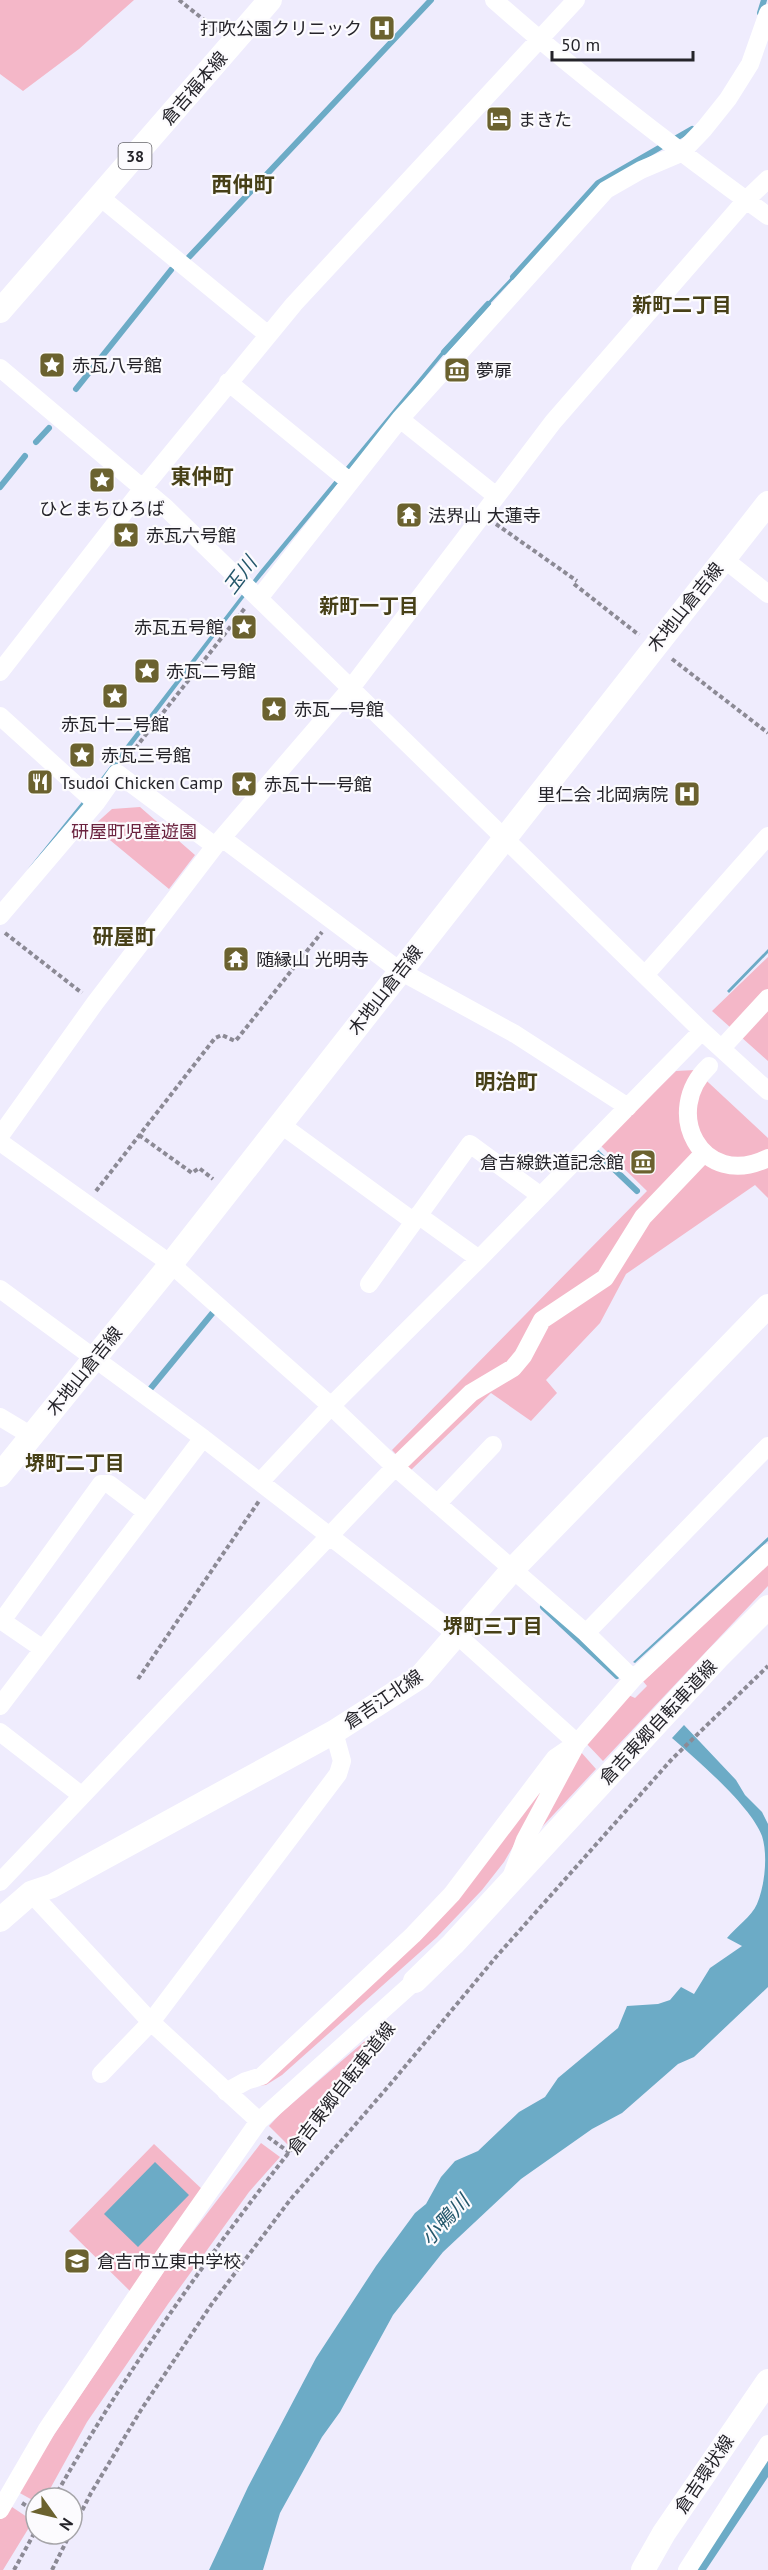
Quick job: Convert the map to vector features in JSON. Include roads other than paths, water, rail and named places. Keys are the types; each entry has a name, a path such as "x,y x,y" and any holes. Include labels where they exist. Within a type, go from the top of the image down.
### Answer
{"main road":[{"name":"倉吉福本線","path":"0,311 270,0"},
{"name":"木地山倉吉線","path":"0,1475 30,1435 171,1264 400,971 650,643 724,559 768,503"},
{"name":"倉吉江北線","path":"0,1920 31,1893 52,1886 334,1732 420,1677 513,1569 768,1306"},
{"name":"倉吉東郷自転車道線","path":"415,1982 709,1666 768,1607"},
{"name":"倉吉環状線","path":"643,2570 664,2533 768,2381"}],"street":[{"path":"494,0 540,40 681,153 768,216"},
{"path":"0,672 142,488 268,335 576,0"},
{"path":"260,597 400,419 606,190 642,170 681,153 728,99 744,73 768,13"},
{"path":"0,1136 95,1003 219,842 351,688 495,495 553,422 746,200 768,179"},
{"path":"100,197 268,335"},
{"path":"0,368 142,488 260,597 702,1031 768,1091"},
{"path":"228,382 349,481"},
{"path":"400,419 495,495"},
{"path":"724,559 768,594"},
{"path":"0,716 96,803"},
{"path":"0,916 96,803 117,773 332,919 400,971 514,1034 628,1107"},
{"path":"645,975 768,836"},
{"path":"722,1048 768,998"},
{"path":"264,1485 331,1406 479,1259 702,1031"},
{"path":"709,1066 698,1076 690,1100 688,1120 695,1144 704,1153 723,1165 751,1167 768,1158"},
{"path":"280,1124 479,1259"},
{"path":"0,1142 171,1264 331,1406 395,1467 586,1633 633,1679"},
{"path":"369,1284 470,1144 541,1196"},
{"path":"0,1882 395,1467 471,1393 513,1368 523,1356 542,1320 605,1278 643,1217 704,1153"},
{"path":"0,1289 203,1438 456,1634 577,1743"},
{"path":"0,1418 30,1435"},
{"path":"0,1706 203,1438"},
{"path":"437,1504 493,1445"},
{"path":"586,1633 768,1446"},
{"path":"43,1649 5,1623 4,1618 101,1484 109,1484 146,1512"},
{"path":"509,1882 525,1840 577,1743 633,1679 768,1553"},
{"path":"0,1732 81,1795"},
{"path":"101,2074 151,2022 338,1774 342,1761 334,1732"},
{"path":"226,2092 246,2081 262,2076 413,1935 452,1894 555,1758 577,1743"},
{"path":"31,1893 151,2022 262,2128"},
{"path":"0,2510 60,2410 262,2128 415,1982"},
{"path":"687,2570 768,2444"}],"water":[{"path":"518,270 520,272 485,309 483,307"},
{"path":"446,346 449,348 243,599 112,772 27,870 98,782 260,571"},
{"path":"768,949 768,953 729,993 727,991"},
{"path":"768,1537 768,1541 635,1663 633,1662"},
{"name":"小鴨川","path":"684,1725 736,1780 745,1795 762,1812 768,1824 768,1987 694,2057 678,2064 622,2113 592,2129 521,2179 443,2252 393,2315 340,2412 322,2437 280,2513 263,2570 209,2570 248,2487 316,2358 376,2266 415,2213 426,2204 441,2177 455,2161 478,2151 519,2112 545,2097 558,2078 618,2028 627,2006 658,2004 670,2000 681,1987 694,1994 710,1968 742,1946 727,1938 751,1913 760,1896 765,1861 762,1836 747,1811 709,1771 672,1738"},
{"path":"155,2162 189,2195 138,2247 104,2214"},
{"path":"768,2459 768,2477 706,2570 695,2570"}],"waterway":[{"path":"189,257 431,0"},
{"path":"760,13 764,0"},
{"path":"513,277 598,183 692,129"},
{"path":"76,389 171,270"},
{"name":"玉川","path":"444,352 488,304"},
{"path":"36,442 49,428"},
{"path":"0,487 25,456"},
{"path":"594,1150 637,1191"},
{"path":"151,1388 215,1310"},
{"path":"543,1607 617,1676"}],"place":[{"name":"打吹公園クリニック","path":"382,28"},
{"name":"まきた","path":"499,119"},
{"name":"赤瓦八号館","path":"52,365"},
{"name":"夢扉","path":"457,370"},
{"name":"ひとまちひろば","path":"102,480"},
{"name":"法界山 大蓮寺","path":"409,515"},
{"name":"赤瓦六号館","path":"126,535"},
{"name":"赤瓦五号館","path":"244,627"},
{"name":"赤瓦二号館","path":"147,671"},
{"name":"赤瓦十二号館","path":"115,696"},
{"name":"赤瓦一号館","path":"274,709"},
{"name":"赤瓦三号館","path":"82,755"},
{"name":"Tsudoi Chicken Camp","path":"40,782"},
{"name":"赤瓦十一号館","path":"244,784"},
{"name":"里仁会 北岡病院","path":"687,794"},
{"name":"随縁山 光明寺","path":"236,959"},
{"name":"倉吉線鉄道記念館","path":"643,1162"},
{"name":"倉吉市立東中学校","path":"77,2261"}],"district":[{"name":"西仲町","path":"243,184"},
{"name":"新町二丁目","path":"682,305"},
{"name":"東仲町","path":"202,476"},
{"name":"新町一丁目","path":"369,606"},
{"name":"研屋町","path":"124,936"},
{"name":"明治町","path":"506,1081"},
{"name":"堺町二丁目","path":"75,1463"},
{"name":"堺町三丁目","path":"493,1626"}],"park label":[{"name":"研屋町児童遊園","path":"134,831"}]}
